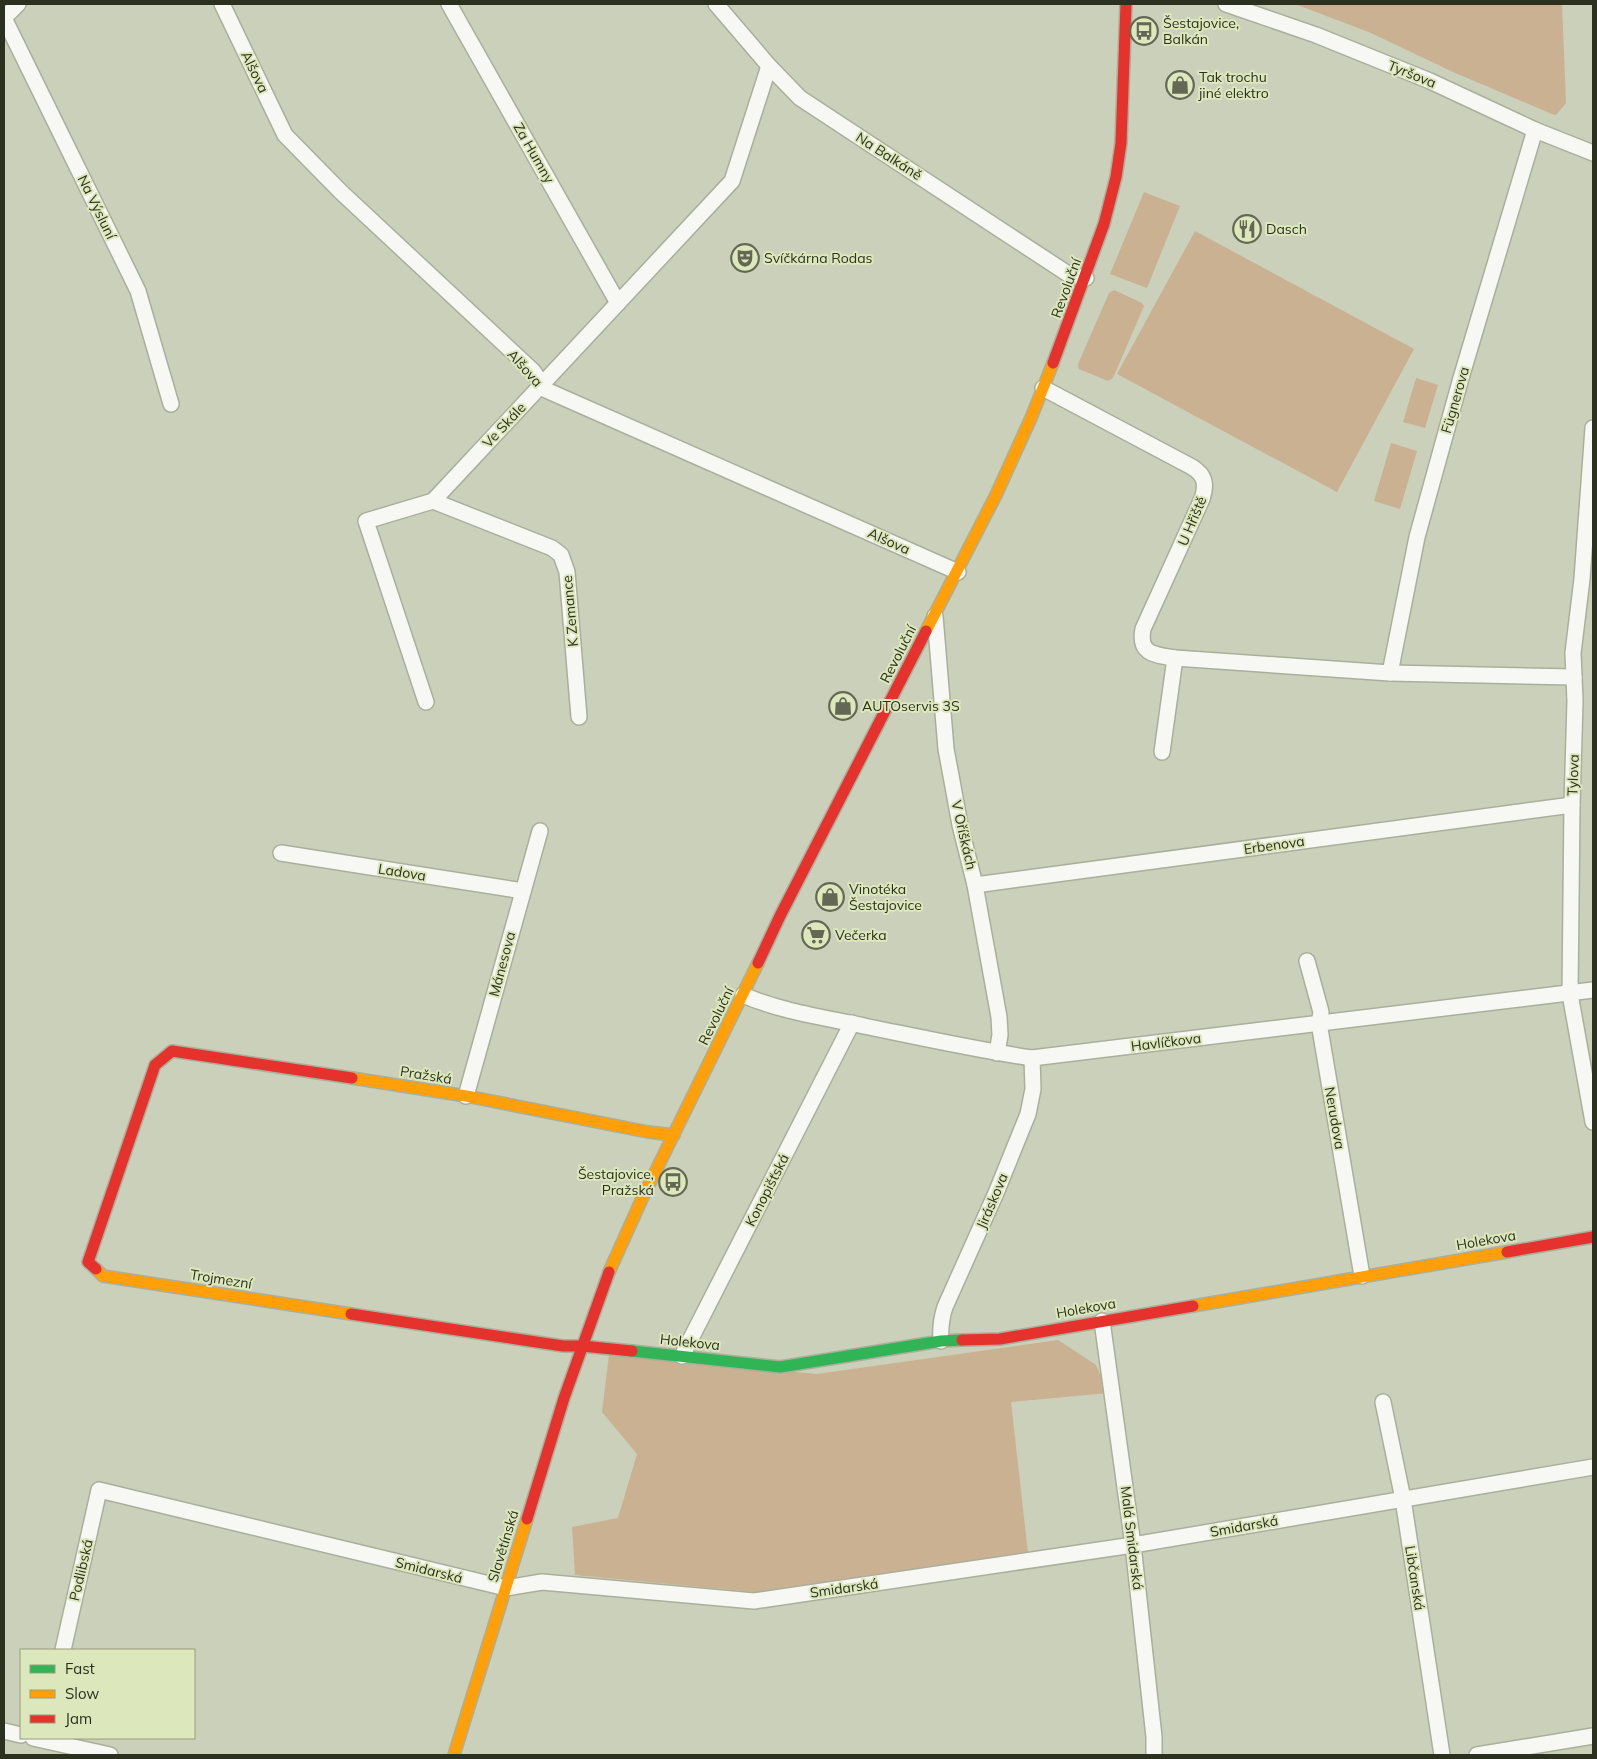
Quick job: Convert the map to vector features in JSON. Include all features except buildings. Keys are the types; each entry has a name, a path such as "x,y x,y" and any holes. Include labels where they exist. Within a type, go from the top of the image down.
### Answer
{"street":[{"path":"4,18 18,4"},
{"name":"Alšova","path":"222,4 285,135 341,192 533,371 546,390 958,572"},
{"name":"Za Humny","path":"449,4 618,303"},
{"name":"Na Balkáně","path":"716,4 769,66 800,98 1068,274 1086,278"},
{"name":"Revoluční","path":"582,1346 607,1275 674,1135 780,916 1000,487 1043,388 1086,278 1109,206 1119,160 1126,4"},
{"name":"Tyršova","path":"1226,4 1316,35 1430,81 1535,130 1593,153"},
{"name":"Na Výsluní","path":"4,18 138,291 171,404"},
{"name":"Ve Skále","path":"433,501 732,181 769,66"},
{"name":"Fügnerova","path":"1390,673 1420,528 1461,378 1535,130"},
{"name":"U Hřiště","path":"1043,388 1192,466 1202,475 1205,486 1202,499 1142,635 1144,646 1151,654 1175,658 1390,673 1574,677"},
{"name":"Tylova","path":"1593,428 1582,579 1573,653 1575,701 1570,994 1593,1122"},
{"path":"426,702 366,521 433,501"},
{"name":"K Zemance","path":"433,501 552,548 560,555 566,572 579,716"},
{"name":"V Oříškách","path":"935,616 946,749 960,825 976,884 999,1017 997,1053"},
{"path":"1162,752 1175,658"},
{"name":"Erbenova","path":"976,884 1572,805"},
{"name":"Mánesova","path":"466,1096 540,832"},
{"name":"Ladova","path":"281,852 523,891"},
{"name":"Nerudova","path":"1307,961 1321,1012 1319,1024 1362,1276"},
{"name":"Havlíčkova","path":"743,995 763,1004 997,1053 1032,1058 1593,990"},
{"name":"Konopišťská","path":"682,1356 852,1023"},
{"name":"Pražská","path":"172,1051 466,1096 648,1132 674,1135"},
{"name":"Trojmezní","path":"172,1051 155,1065 88,1262 103,1276 563,1346 582,1346"},
{"name":"Jiráskova","path":"941,1341 941,1318 945,1307 996,1193 1028,1114 1033,1089 1032,1058"},
{"name":"Holekova","path":"582,1346 780,1367 941,1341 1000,1339 1593,1237"},
{"name":"Malá Smidarská","path":"1102,1321 1134,1545 1154,1736 1154,1755"},
{"name":"Slavětínská","path":"454,1755 564,1398 582,1346"},
{"name":"Libčanská","path":"1383,1402 1403,1499 1442,1755"},
{"name":"Smidarská","path":"99,1490 506,1588 542,1582 754,1601 1134,1545 1593,1467"},
{"name":"Podlibská","path":"63,1649 99,1490"},
{"path":"4,1731 20,1735"},
{"path":"1477,1755 1593,1736"},
{"path":"40,1743 110,1755"}],"shaded area":[{"path":"1295,4 1562,4 1566,103 1556,115 1552,114 1453,72 1371,33"},
{"path":"1144,192 1180,206 1147,288 1110,274"},
{"path":"1195,231 1414,349 1337,492 1117,374"},
{"path":"1114,290 1142,303 1144,306 1113,378 1108,381 1079,369 1078,364 1109,293"},
{"path":"1416,378 1438,385 1425,428 1403,422"},
{"path":"1391,443 1417,451 1400,509 1374,501"},
{"path":"1058,1340 1096,1365 1108,1393 1011,1402 1028,1553 764,1593 575,1575 572,1527 618,1518 637,1454 602,1412 609,1355 817,1374"}],"traffic: fast":[{"path":"632,1351 780,1367 941,1341 962,1340"}],"traffic: slow":[{"path":"926,631 996,495 1031,418 1053,363"},
{"path":"609,1272 641,1201 758,963"},
{"path":"352,1078 466,1096 648,1132 674,1135"},
{"path":"1193,1306 1507,1252"},
{"path":"96,1269 103,1276 351,1314"},
{"path":"454,1755 527,1519"}],"traffic: jam":[{"path":"1053,363 1104,224 1116,177 1121,143 1126,4"},
{"path":"758,963 780,916 926,631"},
{"path":"96,1269 88,1262 155,1065 172,1051 352,1078"},
{"path":"1507,1252 1593,1237"},
{"path":"527,1519 564,1398 609,1272"},
{"path":"962,1340 1000,1339 1193,1306"},
{"path":"351,1314 563,1346 632,1351"}],"place":[{"name":"Šestajovice, Balkán","path":"1144,31"},
{"name":"Tak trochu jiné elektro","path":"1180,85"},
{"name":"Dasch","path":"1247,229"},
{"name":"Svíčkárna Rodas","path":"745,258"},
{"name":"AUTOservis 3S","path":"843,706"},
{"name":"Vinotéka Šestajovice","path":"830,897"},
{"name":"Večerka","path":"816,935"},
{"name":"Šestajovice, Pražská","path":"673,1182"}]}
